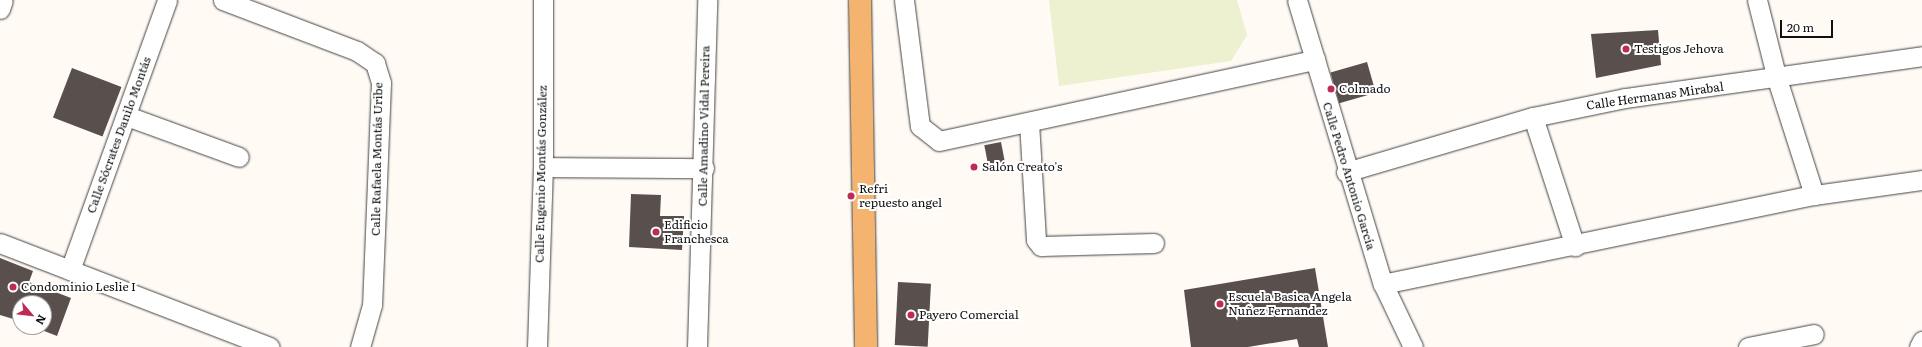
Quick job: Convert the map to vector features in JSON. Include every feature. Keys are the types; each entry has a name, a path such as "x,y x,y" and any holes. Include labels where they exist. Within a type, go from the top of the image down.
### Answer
{"main road":[{"path":"860,0 866,347"}],"street":[{"path":"0,9 3,0"},
{"name":"Calle Sócrates Danilo Montás","path":"70,270 127,116 167,0"},
{"name":"Calle Rafaela Montás Uribe","path":"223,0 357,51 375,63 381,83 372,305 360,347"},
{"name":"Calle Eugenio Montás González","path":"537,347 543,167 543,0"},
{"name":"Calle Amadino Vidal Pereira","path":"697,347 704,168 706,0"},
{"path":"904,0 920,126 939,141 1314,60"},
{"name":"Calle Pedro Antonio García","path":"1297,0 1346,172 1383,284 1413,347"},
{"path":"1757,0 1777,79 1814,195"},
{"name":"Calle Hermanas Mirabal","path":"1346,172 1533,117 1625,98 1777,79 1922,56"},
{"path":"127,116 239,157"},
{"path":"1533,117 1575,246"},
{"path":"1029,122 1036,240 1041,246 1154,243"},
{"path":"543,167 704,168"},
{"path":"1383,284 1575,246 1814,195 1922,180"},
{"path":"0,243 270,347"},
{"path":"1748,347 1814,334"},
{"path":"1919,347 1922,341"}],"green space":[{"path":"1049,0 1237,0 1247,35 1231,61 1059,86"}],"building":[{"name":"Testigos Jehova","path":"1658,30 1661,65 1596,78 1591,34"},
{"path":"1367,62 1376,93 1339,103 1330,72"},
{"path":"72,68 121,87 102,136 53,117"},
{"path":"1001,142 1005,162 988,165 984,145"},
{"name":"Edificio Franchesca","path":"631,194 661,195 660,216 684,216 682,250 629,247"},
{"name":"Condominio Leslie I","path":"0,258 33,271 29,282 71,298 57,336 52,334 52,295 12,295 12,319 0,315"},
{"name":"Escuela Basica Angela Nuñez Fernandez","path":"1315,268 1328,347 1299,347 1297,339 1248,347 1191,347 1184,290"},
{"name":"Payero Comercial","path":"898,282 931,284 928,347 895,345"}],"place":[{"name":"Testigos Jehova","path":"1626,49"},
{"name":"Colmado","path":"1331,89"},
{"name":"Salón Creato's","path":"974,167"},
{"name":"Refri repuesto angel","path":"851,196"},
{"name":"Edificio Franchesca","path":"656,232"},
{"name":"Condominio Leslie I","path":"13,287"},
{"name":"Escuela Basica Angela Nuñez Fernandez","path":"1220,304"},
{"name":"Payero Comercial","path":"911,315"}]}
